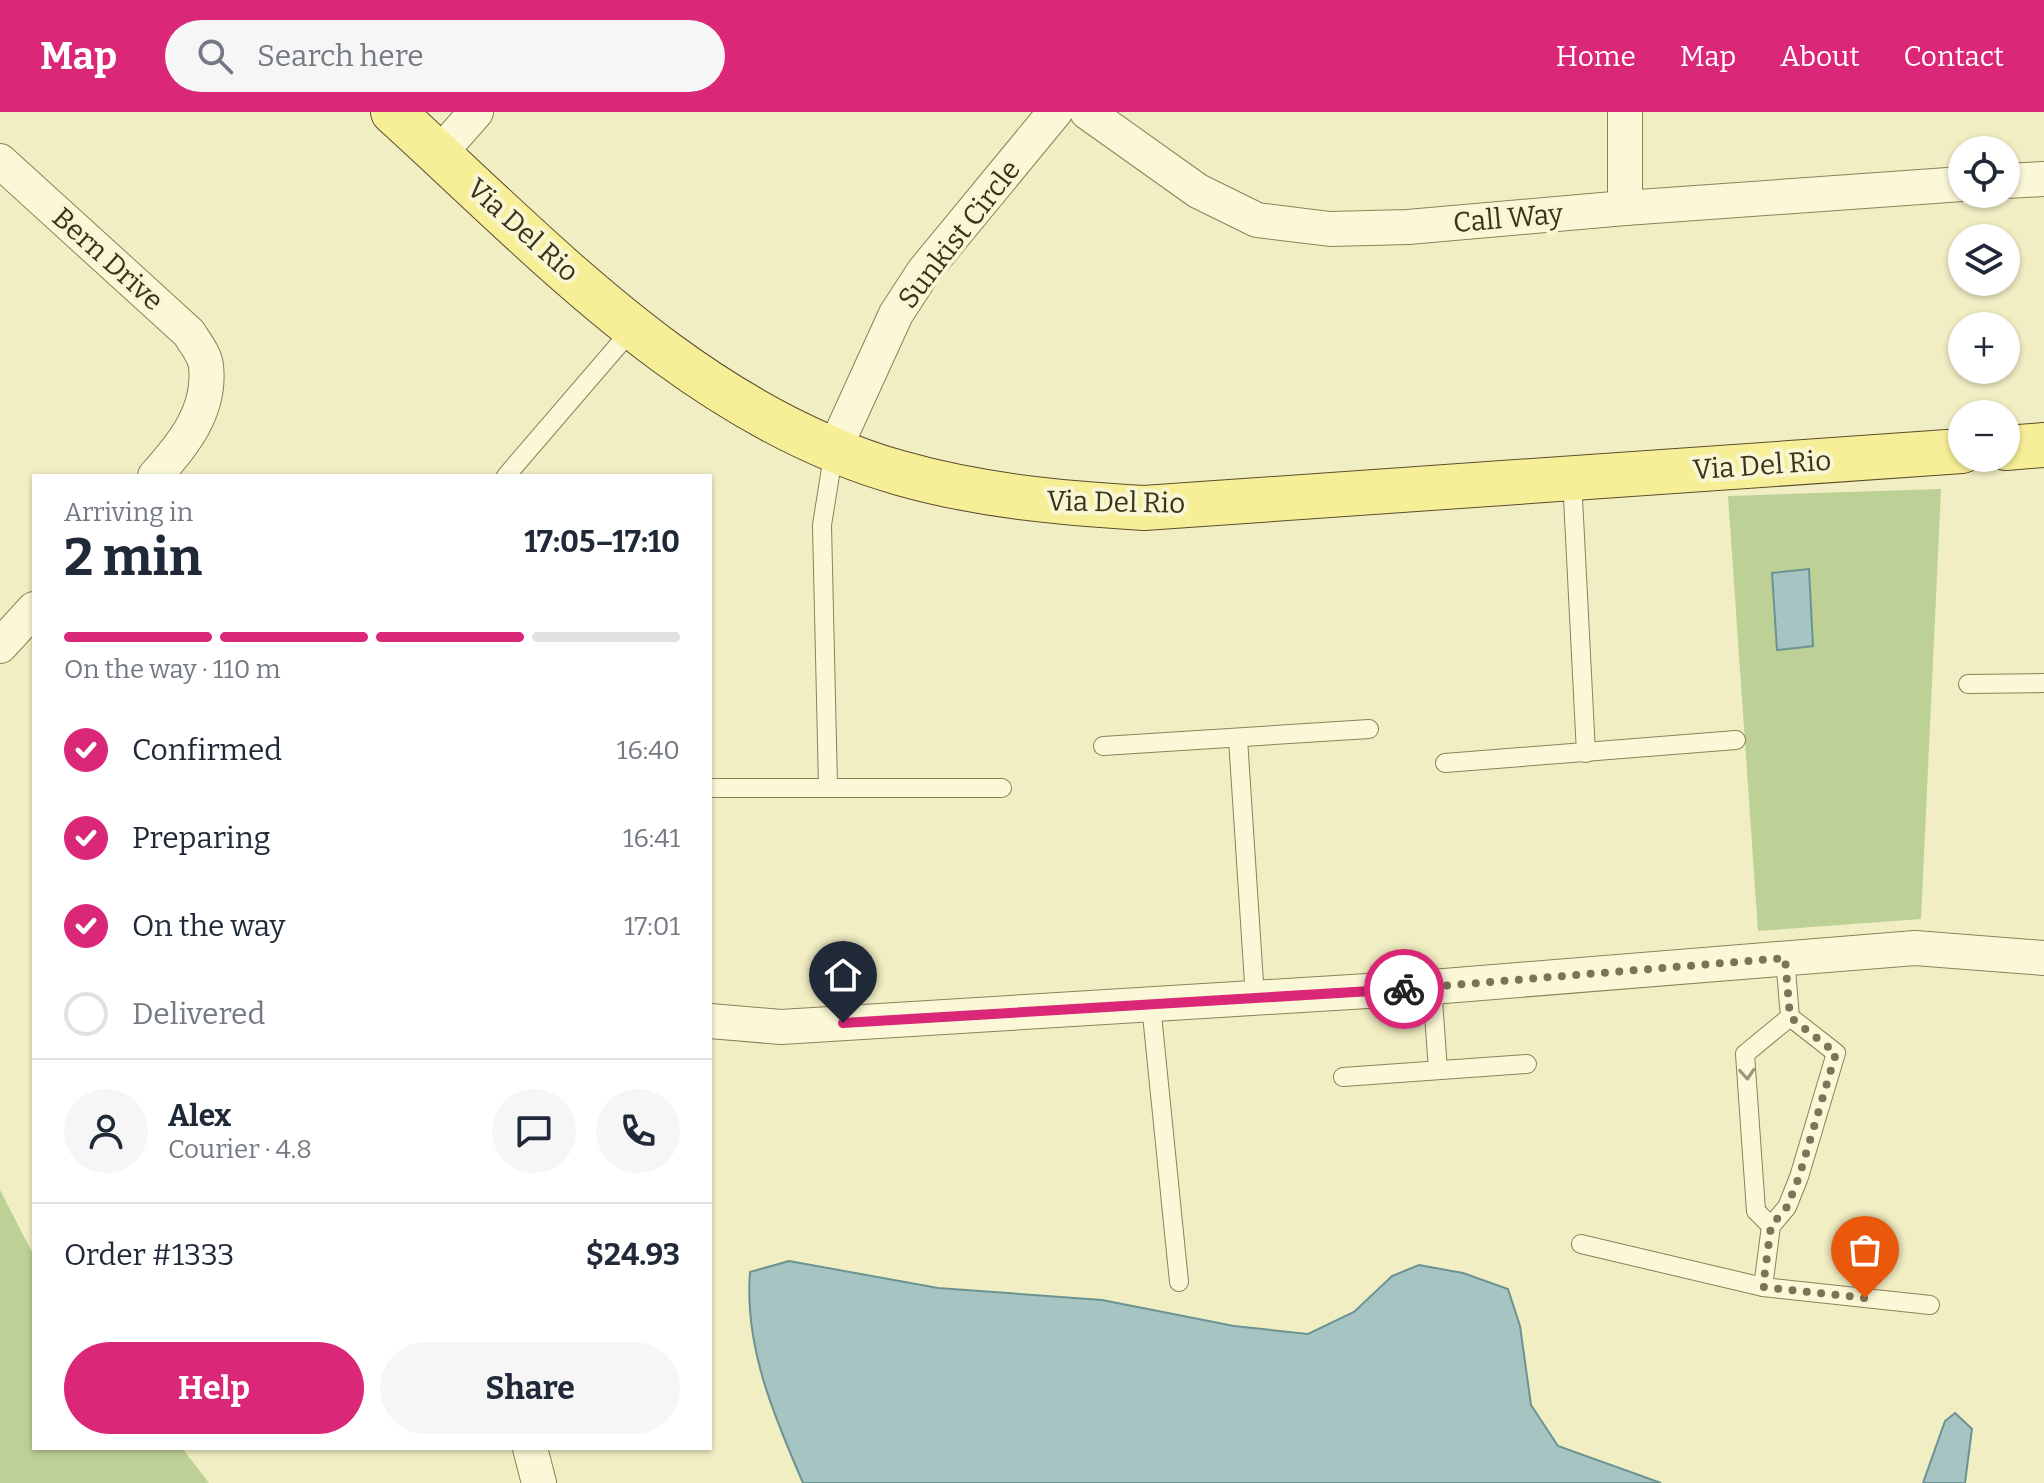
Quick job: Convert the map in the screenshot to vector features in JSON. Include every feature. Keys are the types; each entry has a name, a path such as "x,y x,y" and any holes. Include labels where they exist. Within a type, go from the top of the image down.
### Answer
{"main road":[{"name":"Via Del Rio","path":"393,112 634,327 726,395 791,431 900,473 1026,500 1144,508 1948,452"},
{"path":"2020,447 2044,445"}],"street":[{"path":"439,154 476,112"},
{"name":"Sunkist Circle","path":"834,450 896,314 924,271 1055,112"},
{"name":"Call Way","path":"1087,112 1198,191 1257,220 1330,229 1408,227 1948,185"},
{"path":"1625,112 1625,208"},
{"name":"Bern Drive","path":"0,161 189,333 206,364 204,404 185,443 157,474"},
{"path":"2020,180 2044,179"},
{"path":"0,646 32,611"},
{"path":"712,1021 781,1027 1151,1005 1432,987 1915,948 2044,958"},
{"path":"531,1450 539,1483"}],"lane":[{"path":"508,474 634,327"},
{"path":"828,786 822,525 834,450"},
{"path":"1572,478 1586,753"},
{"path":"1968,684 2044,683"},
{"path":"1103,746 1369,729"},
{"path":"1238,739 1255,998"},
{"path":"1445,763 1736,740"},
{"path":"712,788 1002,788"},
{"path":"1763,1287 1771,1226 1787,1207 1799,1177 1836,1053 1790,1017 1785,958"},
{"path":"1432,987 1438,1070"},
{"path":"1151,1005 1179,1282"},
{"path":"1771,1226 1756,1211 1745,1054 1790,1017"},
{"path":"1343,1077 1527,1064"},
{"path":"1581,1244 1763,1287 1930,1305"}],"green space":[{"path":"1941,489 1921,919 1758,931 1728,496"},
{"path":"0,1190 32,1252 32,1450 184,1450 209,1483 0,1483"}],"water":[{"path":"1809,569 1813,646 1777,650 1772,573"},
{"path":"789,1261 938,1288 1102,1300 1234,1326 1308,1334 1354,1312 1392,1276 1419,1265 1463,1273 1508,1289 1520,1326 1531,1405 1558,1446 1661,1483 803,1483 763,1380 756,1354 749,1300 750,1272"},
{"path":"1955,1413 1972,1429 1965,1483 1923,1483 1945,1421"}],"way so far":[{"path":"1404,989 1785,958 1790,1017 1836,1053 1799,1177 1787,1207 1771,1226 1763,1287 1865,1298"}],"route":[{"path":"843,1023 1404,989"}]}
